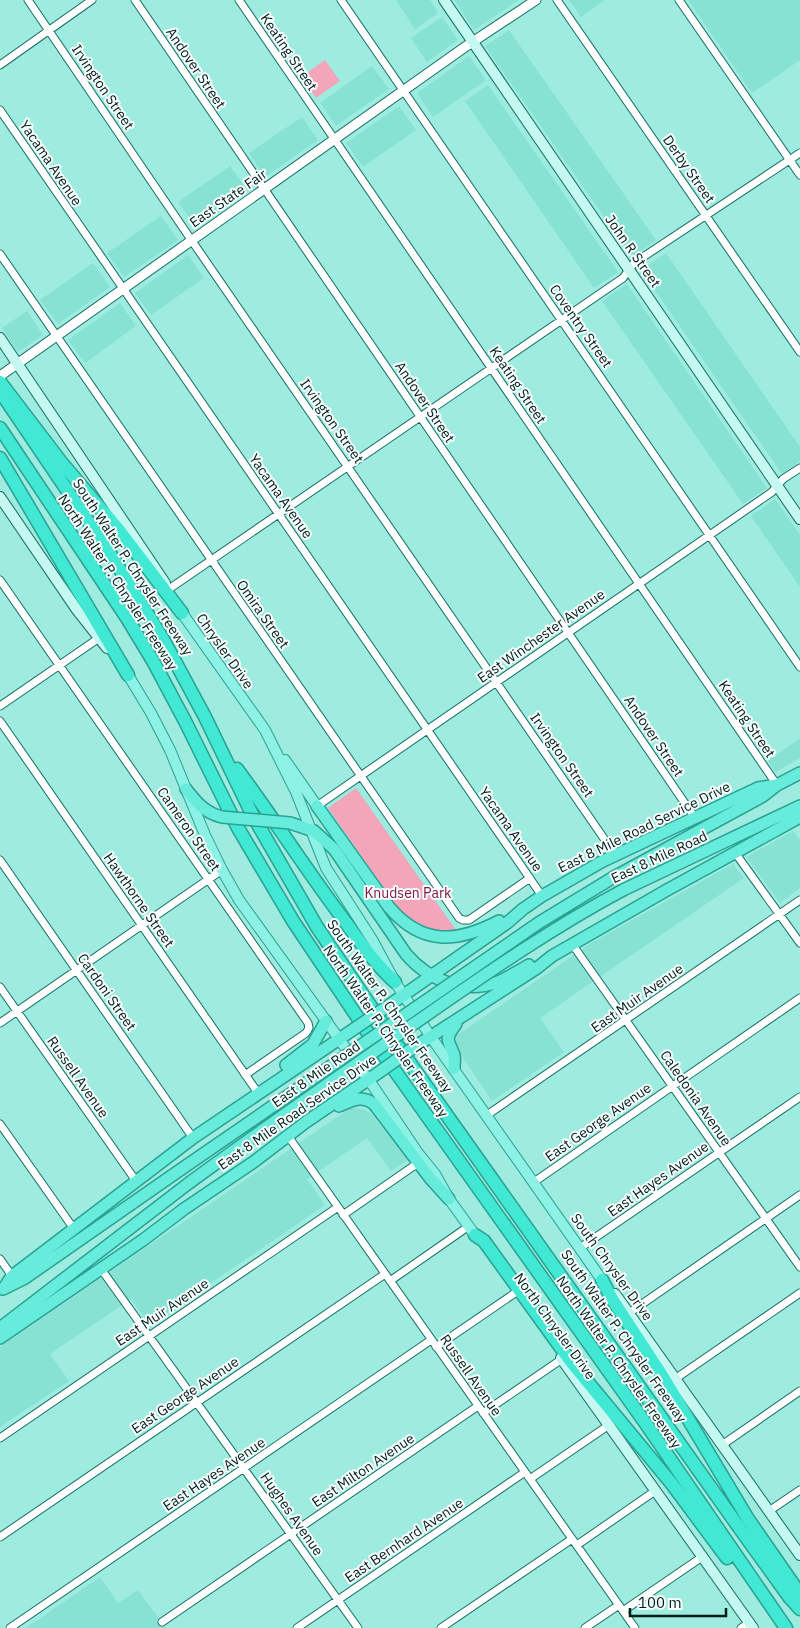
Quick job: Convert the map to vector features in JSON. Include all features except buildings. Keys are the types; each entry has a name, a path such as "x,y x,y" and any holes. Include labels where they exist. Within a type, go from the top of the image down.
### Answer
{"highway":[{"path":"2,377 61,462 118,529 182,613"},
{"name":"South Walter P. Chrysler Freeway","path":"0,392 144,607 185,678 253,816 286,875 338,960 743,1533 800,1609"},
{"name":"North Walter P. Chrysler Freeway","path":"0,428 127,618 153,661 238,828 292,921 339,991 648,1428 773,1612 786,1628"},
{"path":"0,458 128,675"},
{"path":"219,746 358,940 380,969 395,982"},
{"path":"777,785 800,773"},
{"name":"East 8 Mile Road Service Drive","path":"525,907 603,861 758,788 777,785"},
{"name":"East 8 Mile Road","path":"2,1289 25,1278 540,922 614,877 763,796 777,785"},
{"path":"186,789 204,810 214,815 290,823 319,835 334,850 406,954 417,966 444,982 459,986 484,985 504,979 552,956"},
{"path":"317,806 389,908 404,922 417,930 436,936 460,937 486,928 525,907"},
{"name":"East 8 Mile Road","path":"0,1328 189,1183 295,1106 512,957 566,922 623,890 800,806"},
{"name":"East 8 Mile Road Service Drive","path":"0,1338 255,1161 306,1122 391,1063 537,968 552,956 800,817"},
{"path":"403,995 507,923 525,907"},
{"name":"East 8 Mile Road","path":"2,1289 12,1276 193,1138 403,995"},
{"path":"454,1068 454,1056 449,1047 448,1037 458,1020"},
{"path":"258,1093 265,1082 313,1044 326,1021"},
{"path":"306,1122 353,1099 368,1100 374,1104 418,1158 449,1200"},
{"path":"472,1231 484,1241 572,1364 672,1484 726,1556 773,1612"},
{"path":"602,1280 748,1519 800,1594"}],"main road":[{"name":"John R Street","path":"444,0 800,519"},
{"name":"Chrysler Drive","path":"0,338 142,547 182,613 265,730 296,792 310,830 330,874 373,941 403,995"},
{"path":"0,497 77,610 128,675 151,713 170,750 222,870 240,900 326,1021 373,1076 418,1158"},
{"path":"265,730 317,806"},
{"name":"South Chrysler Drive","path":"403,995 602,1280 629,1312 800,1555"},
{"name":"North Chrysler Drive","path":"449,1200 702,1557 747,1626"}],"street":[{"name":"Irvington Street","path":"28,0 616,856"},
{"path":"0,65 92,0"},
{"name":"Andover Street","path":"135,0 695,818"},
{"name":"Keating Street","path":"239,0 777,785"},
{"name":"Coventry Street","path":"341,0 800,667"},
{"name":"East State Fair","path":"2,377 56,336 472,42 536,0"},
{"name":"Derby Street","path":"557,0 800,352"},
{"path":"679,0 800,175"},
{"name":"Yacama Avenue","path":"0,110 542,896"},
{"path":"169,589 623,278 635,263 800,153"},
{"name":"Omira Street","path":"0,254 461,920 469,920 530,878"},
{"name":"East Winchester Avenue","path":"317,806 772,492 783,479 800,468"},
{"name":"Cameron Street","path":"0,580 309,1025 306,1032 245,1075"},
{"path":"0,706 99,638"},
{"name":"Hawthorne Street","path":"0,721 258,1093"},
{"path":"736,854 800,943"},
{"name":"Cardoni Street","path":"0,860 193,1138"},
{"path":"0,1024 222,870"},
{"name":"East Muir Avenue","path":"487,1115 800,900"},
{"name":"Caledonia Avenue","path":"572,944 800,1267"},
{"name":"Russell Avenue","path":"0,987 136,1181"},
{"name":"East George Avenue","path":"534,1182 800,998"},
{"name":"East Hayes Avenue","path":"580,1248 800,1096"},
{"path":"0,1124 74,1229"},
{"name":"Russell Avenue","path":"288,1136 635,1628"},
{"path":"343,1215 418,1158"},
{"path":"629,1312 800,1195"},
{"name":"East Muir Avenue","path":"0,1438 338,1207"},
{"path":"390,1281 472,1231"},
{"path":"0,1259 12,1276"},
{"name":"Hughes Avenue","path":"101,1269 358,1628"},
{"name":"East George Avenue","path":"0,1537 385,1274"},
{"path":"436,1347 515,1293"},
{"path":"675,1379 800,1293"},
{"name":"East Hayes Avenue","path":"10,1628 431,1340"},
{"path":"483,1413 562,1359"},
{"path":"722,1445 800,1391"},
{"name":"East Milton Avenue","path":"162,1622 478,1406"},
{"name":"East Bernhard Avenue","path":"297,1628 527,1475 609,1425"},
{"path":"769,1511 800,1490"},
{"path":"441,1628 655,1491"},
{"path":"623,1611 702,1557"},
{"path":"584,1628 618,1605"}],"shaded area":[{"path":"396,0 430,0 438,13 415,29"},
{"path":"454,0 519,0 474,30"},
{"path":"569,0 605,0 581,17"},
{"path":"688,0 800,0 800,60 752,93"},
{"path":"442,17 458,40 427,62 411,38"},
{"path":"509,30 656,240 632,257 485,46"},
{"path":"469,56 486,80 433,117 417,93"},
{"path":"372,66 389,89 336,126 320,103"},
{"path":"488,85 618,272 594,288 465,101"},
{"path":"399,106 416,130 363,167 346,143"},
{"path":"302,117 318,140 265,177 249,153"},
{"path":"230,166 248,191 196,228 178,202"},
{"path":"161,216 178,240 124,277 107,253"},
{"path":"666,253 800,447 800,461 782,474 641,270"},
{"path":"188,255 204,278 151,315 135,293"},
{"path":"93,263 110,287 58,324 40,300"},
{"path":"627,284 767,488 743,504 602,301"},
{"path":"120,303 136,326 85,363 68,340"},
{"path":"27,311 43,335 18,352 2,328"},
{"path":"775,499 800,535 800,587 751,516"},
{"path":"800,738 800,758 775,772 768,761"},
{"path":"793,831 800,840 800,888 780,903 746,857"},
{"path":"733,864 744,878 540,1018 564,1052 492,1101 457,1049 456,1036 591,943"},
{"path":"352,1107 366,1110 372,1115 408,1160 391,1171 367,1138 307,1179 325,1205 150,1325 131,1299 50,1354 69,1381 0,1427 0,1347"},
{"path":"100,1577 118,1603 138,1590 166,1628 26,1628"}],"green space":[{"path":"325,60 340,81 316,98 301,77"},
{"name":"Knudsen Park","path":"356,788 458,933 426,929 410,920 396,906 328,808"}]}
